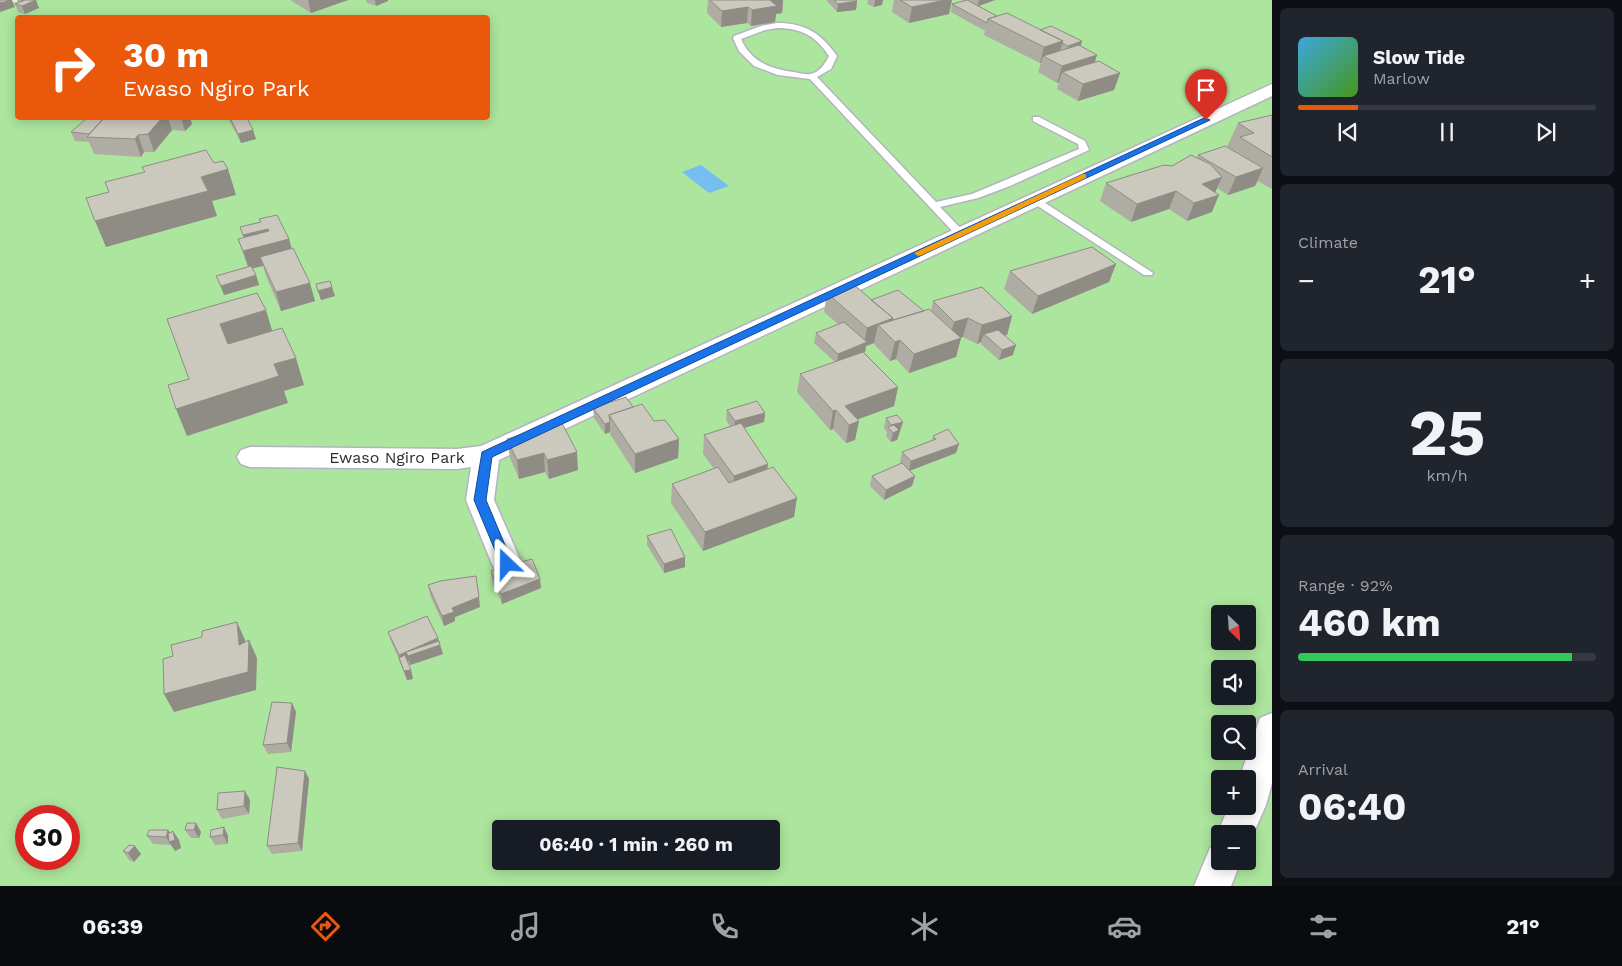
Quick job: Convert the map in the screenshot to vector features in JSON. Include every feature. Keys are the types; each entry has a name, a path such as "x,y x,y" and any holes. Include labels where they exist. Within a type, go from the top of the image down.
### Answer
{"street":[{"name":"Ewaso Ngiro Park","path":"250,457 457,459 486,455 1272,89"},
{"path":"486,455 480,500 507,564"},
{"path":"1256,778 1272,728"},
{"path":"1212,886 1219,870"}],"lane":[{"path":"812,77 828,67 833,56 827,44 811,32 797,26 776,26 751,31 737,38 739,47 746,58 765,68 787,74 812,77 960,233"},
{"path":"935,205 975,196 1084,150 1082,143 1036,119"},
{"path":"1033,199 1148,273"}],"green space":[{"path":"21,0 1272,0 1272,886 0,886 0,7"}],"water":[{"path":"701,165 729,186 709,193 682,172"}],"building":[{"path":"25,0 36,0 22,6 15,4"},
{"path":"710,0 770,0 777,6 752,10 748,7 722,11"},
{"path":"834,0 855,0 857,1 838,4"},
{"path":"900,0 945,0 912,7"},
{"path":"967,0 997,16 988,19 987,23 952,4"},
{"path":"1007,13 1063,41 1044,47 988,19"},
{"path":"1051,26 1082,41 1068,46 1062,43 1063,41 1040,30"},
{"path":"1079,45 1097,55 1062,66 1043,56"},
{"path":"1099,61 1120,73 1083,84 1062,72"},
{"path":"1272,115 1272,157 1240,137 1254,133 1238,123"},
{"path":"85,120 102,120 89,134 71,132"},
{"path":"102,120 160,120 148,134 138,135 135,139 87,137"},
{"path":"231,120 248,120 253,130 238,134"},
{"path":"1225,146 1263,168 1236,177 1198,155"},
{"path":"206,150 214,163 223,161 228,169 201,177 208,191 95,221 86,198 109,192 105,182 145,172 142,167"},
{"path":"1191,155 1210,164 1222,177 1202,184 1219,195 1194,203 1176,191 1137,204 1106,183 1164,165 1172,166"},
{"path":"277,215 289,239 243,251 238,239 269,231 268,229 243,235 240,227 261,222 259,219"},
{"path":"1092,247 1116,264 1038,296 1010,271"},
{"path":"293,248 310,283 276,292 260,257"},
{"path":"251,266 256,275 221,286 216,276"},
{"path":"330,281 332,287 318,291 316,284"},
{"path":"853,284 893,318 867,328 827,293"},
{"path":"982,287 1012,316 982,325 968,318 954,322 933,301"},
{"path":"898,290 924,311 893,320 871,300"},
{"path":"257,293 266,310 220,324 228,344 282,328 296,358 274,364 279,376 176,409 168,385 189,379 167,319"},
{"path":"929,309 961,338 914,354 900,340 895,342 878,325"},
{"path":"844,322 867,342 838,354 816,333"},
{"path":"998,330 1016,345 1002,350 984,334"},
{"path":"863,352 898,387 845,406 859,421 849,425 836,410 833,411 800,374"},
{"path":"626,397 633,407 609,415 610,422 605,424 593,408"},
{"path":"757,401 765,413 735,421 727,410"},
{"path":"642,404 654,421 665,420 679,439 635,454 609,415"},
{"path":"897,415 903,422 891,425 886,418"},
{"path":"562,423 577,452 547,460 544,453 517,460 507,439"},
{"path":"741,423 768,464 734,476 704,435"},
{"path":"894,425 899,430 893,433 888,427"},
{"path":"948,429 959,444 911,461 902,452 936,439 933,436"},
{"path":"902,463 915,476 886,490 872,476"},
{"path":"718,467 729,483 773,467 797,498 705,532 672,484"},
{"path":"671,529 685,557 664,564 647,536"},
{"path":"532,559 540,579 501,594 491,571"},
{"path":"476,576 479,597 452,608 454,612 442,616 428,585 440,581"},
{"path":"427,616 438,638 399,655 388,632"},
{"path":"237,622 239,645 249,640 248,672 164,694 163,659 173,656 171,645 202,637 202,631"},
{"path":"439,641 440,645 408,656 406,652"},
{"path":"405,655 411,670 404,671 399,658"},
{"path":"272,702 292,703 287,743 263,745"},
{"path":"277,767 305,771 298,843 267,846"},
{"path":"245,791 244,806 217,810 218,793"},
{"path":"187,823 196,823 194,830 185,830"},
{"path":"224,827 223,835 210,837 211,830"},
{"path":"149,830 168,830 166,837 147,836"},
{"path":"173,831 175,840 169,842 168,834"},
{"path":"129,845 135,846 128,853 123,851"}],"slow traffic":[{"path":"918,253 1083,176"}],"route":[{"path":"507,564 480,500 486,455 772,320 1206,120"}]}
